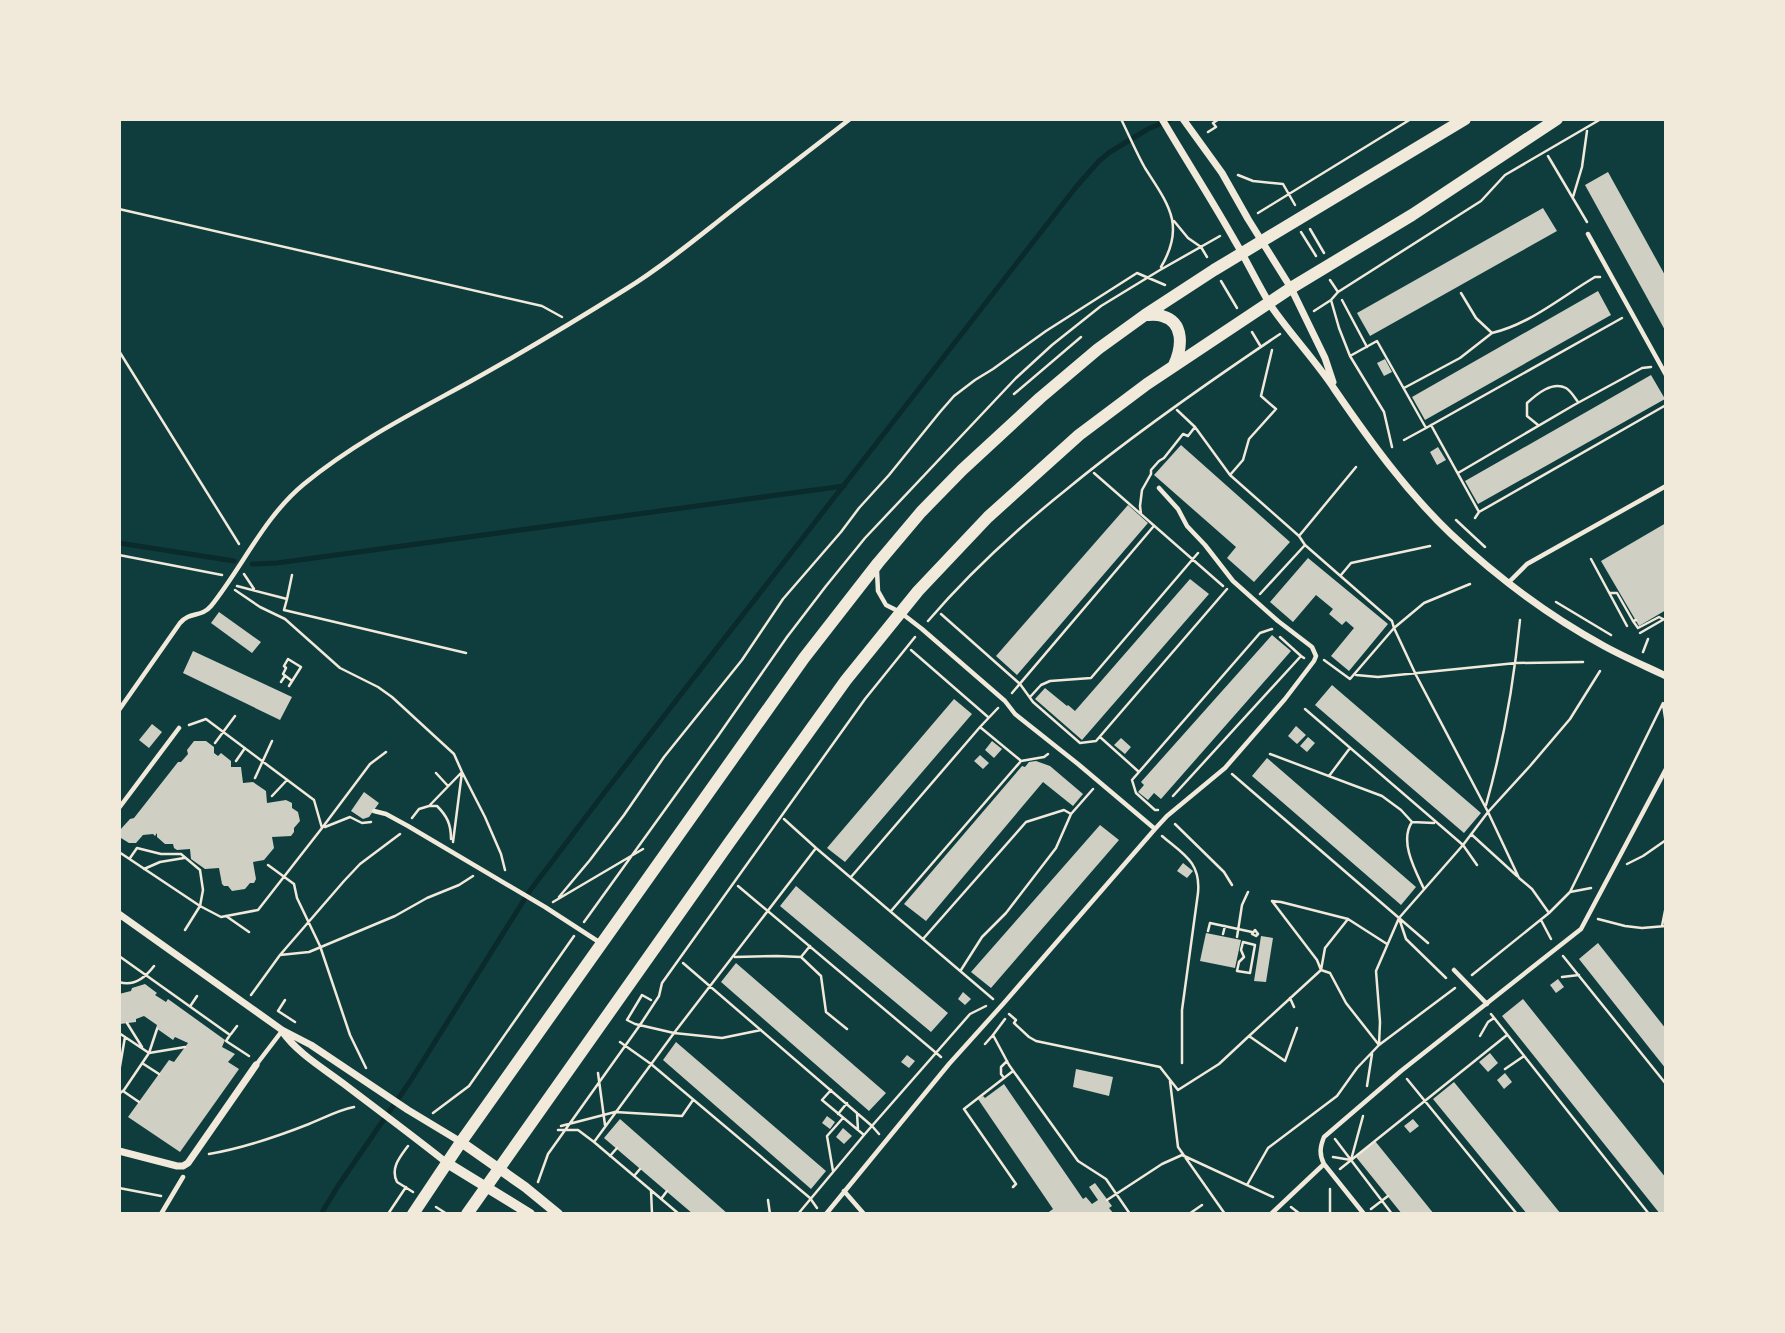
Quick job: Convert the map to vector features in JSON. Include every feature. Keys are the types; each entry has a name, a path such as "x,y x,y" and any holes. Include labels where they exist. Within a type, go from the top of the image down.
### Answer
{"main road":[{"path":"413,1214 461,1142 804,658 921,512 991,442 1062,378 1145,315 1214,270 1465,119"},
{"path":"467,1214 846,680 918,591 998,508 1079,435 1174,365 1291,288 1412,215 1557,119"},
{"path":"1145,315 1162,315 1171,320 1179,331 1179,354 1174,365"}],"street":[{"path":"1162,119 1243,254 1269,303 1397,475 1451,533 1540,607 1587,637 1666,676"},
{"path":"1183,119 1222,173 1291,288 1325,358 1335,389"},
{"path":"119,914 282,1030 311,1045 500,1168 558,1214"},
{"path":"282,1030 288,1040 312,1060 447,1163 530,1214"},
{"path":"119,1151 177,1166 188,1163 257,1063"}],"lane":[{"path":"119,710 180,623 186,617 204,613 232,577 268,522 301,486 349,449 531,347 629,288 850,119"},
{"path":"1588,234 1666,375"},
{"path":"1508,583 1527,564 1666,486"},
{"path":"824,1214 949,1064 1154,830 1225,768 1314,661 1316,656 1312,646 1278,621 1233,581 1159,488"},
{"path":"878,563 878,592 886,605 922,629 1005,701 1015,714 1154,830"},
{"path":"119,808 179,728"},
{"path":"1364,1214 1324,1164 1320,1145 1324,1137 1401,1071 1581,929 1666,769"},
{"path":"374,811 386,814 452,852 602,944"},
{"path":"1454,970 1486,1004"},
{"path":"257,1063 282,1030"},
{"path":"1271,1214 1324,1164"},
{"path":"161,1214 183,1177"},
{"path":"844,1191 864,1214"}],"path":[{"path":"1208,132 1216,127 1213,123 1219,119"},
{"path":"1248,219 1411,119"},
{"path":"1305,318 1338,292 1481,201 1506,176 1601,119"},
{"path":"1122,121 1144,166 1160,189 1173,220 1188,238 1200,247 1261,347"},
{"path":"1573,198 1582,167 1587,131"},
{"path":"1548,156 1587,222"},
{"path":"119,209 542,306 572,321"},
{"path":"1160,270 1172,240 1173,220"},
{"path":"1296,222 1338,292"},
{"path":"1149,277 1229,230"},
{"path":"559,897 624,815 664,757 742,660 783,599 954,396 1046,331 1137,273 1165,285"},
{"path":"1404,388 1460,358 1492,333 1505,330 1533,316 1595,277 1611,275"},
{"path":"1461,293 1476,318 1492,333"},
{"path":"1331,300 1350,356 1384,412 1390,444 1395,452"},
{"path":"1342,300 1367,347"},
{"path":"1404,440 1631,313"},
{"path":"569,1124 640,1025 659,996 662,984 865,699 970,574 1035,515 1173,407 1287,329"},
{"path":"1014,394 1080,337"},
{"path":"1350,356 1377,341 1426,428"},
{"path":"1230,475 1243,460 1249,439 1276,409 1261,396 1272,350"},
{"path":"119,351 240,545 242,562 255,590"},
{"path":"1458,473 1578,402 1642,368 1661,366"},
{"path":"1538,425 1527,416 1527,403 1540,391 1556,386 1567,389 1578,402"},
{"path":"1475,518 1479,512 1666,405"},
{"path":"1177,410 1195,428 1230,475 1392,621 1519,878"},
{"path":"1431,425 1479,512"},
{"path":"1141,516 1142,490 1151,470 1183,434 1188,436 1195,428"},
{"path":"1299,536 1356,467"},
{"path":"1094,473 1226,590"},
{"path":"1030,697 1041,685 1050,681 1091,678 1205,545"},
{"path":"1254,600 1305,545"},
{"path":"1341,575 1351,563 1430,546"},
{"path":"119,555 232,577"},
{"path":"1591,559 1627,626"},
{"path":"285,619 284,610 292,575"},
{"path":"941,614 1020,684 1032,702 1080,743 1096,741 1233,581"},
{"path":"227,584 287,598"},
{"path":"227,584 260,607 285,619 340,668 378,687 401,703 454,754 501,854 507,885"},
{"path":"1262,621 1301,656 1314,661 1325,660 1350,679 1394,628 1424,603 1470,584"},
{"path":"1610,593 1617,593 1638,628 1659,617 1665,618"},
{"path":"284,610 466,653"},
{"path":"1640,633 1665,618"},
{"path":"1486,807 1497,767 1516,663 1520,620"},
{"path":"1161,810 1155,810 1136,793 1132,780 1260,633 1272,629 1278,621"},
{"path":"1638,662 1648,639"},
{"path":"911,650 988,717"},
{"path":"281,682 288,659 301,667 289,686"},
{"path":"1355,674 1378,677 1516,663 1583,662"},
{"path":"1379,1045 1376,971 1399,918 1570,719 1600,671"},
{"path":"285,676 292,681"},
{"path":"1247,1185 1268,1148 1337,1096 1357,1068 1379,1045 1549,914 1570,891 1663,702 1666,724"},
{"path":"1305,709 1462,845 1477,865"},
{"path":"215,743 235,716"},
{"path":"179,728 206,719 314,800 322,828"},
{"path":"980,727 1021,761"},
{"path":"1100,736 1139,772"},
{"path":"255,778 272,741"},
{"path":"236,761 245,748"},
{"path":"891,911 1021,761 1044,757 1056,748"},
{"path":"1329,776 1350,748"},
{"path":"119,860 121,853 221,917 258,910 370,764 386,752"},
{"path":"1270,754 1382,796 1412,822 1437,823"},
{"path":"1225,768 1428,943"},
{"path":"429,806 461,772"},
{"path":"452,852 461,772"},
{"path":"436,773 449,786"},
{"path":"272,796 287,780"},
{"path":"961,970 982,937 1006,913 1056,848 1071,814 1099,782"},
{"path":"244,1003 280,955 344,881 360,864 408,827 419,809 437,806 445,813 451,825 452,852"},
{"path":"923,939 1026,821 1064,810 1071,814"},
{"path":"322,828 350,817 362,823 372,822"},
{"path":"784,818 995,1001 970,1014 798,1214"},
{"path":"1412,822 1407,829 1406,839 1424,889"},
{"path":"1154,830 1182,853 1198,874 1198,893 1182,1010 1182,1063"},
{"path":"1471,834 1532,889 1549,914"},
{"path":"1613,869 1643,856 1666,840"},
{"path":"129,859 137,848 161,854 181,854 200,870 203,890 200,906 185,930"},
{"path":"594,1142 816,848"},
{"path":"544,906 643,849"},
{"path":"144,869 160,862 185,857"},
{"path":"268,865 294,884 297,898 320,946 351,1035 366,1068"},
{"path":"280,955 309,952 395,916 482,871"},
{"path":"1570,891 1604,885"},
{"path":"738,886 949,1064"},
{"path":"1237,937 1242,905 1248,892"},
{"path":"1379,1045 1346,1003 1329,973 1321,970 1317,960 1272,901 1348,919 1387,944"},
{"path":"1587,917 1642,928 1664,926 1666,906"},
{"path":"225,916 249,932"},
{"path":"1399,918 1406,939 1446,978"},
{"path":"985,1044 1009,1014 1016,1020 1013,1023 1036,1041 1160,1067 1178,1090 1219,1064 1321,970 1325,948 1348,919"},
{"path":"1541,920 1556,948 1666,1084"},
{"path":"1208,930 1210,923 1253,934 1252,944 1255,945 1250,973 1237,971 1239,962 1244,957"},
{"path":"1223,934 1225,926"},
{"path":"1244,957 1241,950 1243,942 1252,944"},
{"path":"801,957 811,946"},
{"path":"119,956 230,1034"},
{"path":"733,957 801,957 821,976 826,1012 847,1029"},
{"path":"1244,957 1252,958"},
{"path":"683,963 847,1103 886,1142"},
{"path":"119,982 135,983 154,966"},
{"path":"1562,977 1579,975"},
{"path":"651,1000 642,995 627,1020 674,1033 722,1038 761,1030"},
{"path":"191,1005 197,996"},
{"path":"1290,998 1294,1007"},
{"path":"285,1000 278,1011 296,1023"},
{"path":"1486,1004 1494,1018 1649,1214"},
{"path":"1480,1036 1494,1018"},
{"path":"127,1023 142,1048"},
{"path":"237,1026 226,1041 257,1063"},
{"path":"1249,1036 1285,1061 1297,1028"},
{"path":"119,1094 149,1052 157,1029"},
{"path":"119,1033 149,1052 184,1047"},
{"path":"1330,1214 1333,1176 1507,1034"},
{"path":"993,1035 1013,1071 1078,1161 1106,1179 1130,1214"},
{"path":"119,1072 125,1037"},
{"path":"620,1042 651,1064 810,1198 824,1214"},
{"path":"1367,1089 1372,1053"},
{"path":"1505,1069 1524,1056"},
{"path":"1004,1078 1001,1068 1007,1060"},
{"path":"142,1063 159,1074"},
{"path":"1013,1071 964,1109 1016,1184 1013,1187"},
{"path":"1401,1071 1517,1214"},
{"path":"598,1073 605,1125"},
{"path":"1169,1078 1178,1147 1225,1214"},
{"path":"123,1090 139,1102"},
{"path":"831,1090 822,1100 864,1135"},
{"path":"531,1192 561,1129 569,1124 615,1112 682,1116 693,1100"},
{"path":"838,1114 847,1103"},
{"path":"209,1154 243,1148 355,1107"},
{"path":"857,1112 858,1130"},
{"path":"833,1171 827,1136 843,1118"},
{"path":"1350,1160 1363,1124"},
{"path":"561,1129 578,1130 679,1214"},
{"path":"1329,1132 1392,1214"},
{"path":"610,1156 617,1148"},
{"path":"1107,1200 1162,1164 1182,1155 1284,1203 1300,1214"},
{"path":"1320,1155 1350,1160"},
{"path":"634,1176 640,1169"},
{"path":"1363,1176 1367,1171"},
{"path":"388,1214 406,1187"},
{"path":"119,1188 171,1198"},
{"path":"651,1190 652,1214"},
{"path":"652,1206 667,1191"},
{"path":"1364,1214 1388,1196"},
{"path":"768,1200 769,1214"},
{"path":"1189,1214 1202,1205"}],"building":[{"path":"1608,172 1666,277 1666,332 1585,185"},
{"path":"1543,208 1557,231 1370,336 1357,313"},
{"path":"1598,291 1611,315 1425,420 1412,397"},
{"path":"1385,359 1392,372 1384,376 1377,363"},
{"path":"1651,375 1665,399 1478,504 1465,481"},
{"path":"1181,445 1290,542 1254,582 1227,558 1236,547 1154,475"},
{"path":"1438,447 1446,460 1437,465 1430,452"},
{"path":"1128,505 1148,523 1017,675 996,656"},
{"path":"1666,523 1666,610 1639,626 1601,561"},
{"path":"1308,558 1388,624 1349,671 1331,656 1354,628 1346,621 1342,625 1329,614 1333,609 1316,595 1293,622 1270,602"},
{"path":"1190,579 1209,594 1082,740 1035,699 1045,688 1075,711"},
{"path":"219,612 261,642 252,653 211,623"},
{"path":"1272,635 1291,651 1161,799 1154,793 1148,800 1138,792 1144,785 1141,782"},
{"path":"193,651 292,697 280,720 183,673"},
{"path":"1332,685 1481,813 1464,833 1315,705"},
{"path":"954,699 972,714 845,862 827,848"},
{"path":"152,724 162,732 149,748 139,740"},
{"path":"1296,726 1306,735 1297,744 1288,736"},
{"path":"1308,737 1315,743 1307,752 1300,746"},
{"path":"1121,738 1131,747 1125,754 1114,745"},
{"path":"194,741 206,741 214,747 214,753 218,756 221,753 231,761 231,767 241,767 243,783 253,782 266,791 267,803 286,800 292,803 292,808 298,812 300,821 291,836 272,837 274,848 264,860 253,862 256,879 245,889 232,891 228,886 224,886 219,868 205,869 191,859 190,849 177,850 173,844 165,844 157,837 157,833 155,836 143,835 136,843 129,843 121,838 120,830 134,818 178,762 188,754 187,750"},
{"path":"992,741 1002,749 994,758 985,750"},
{"path":"980,755 989,763 983,769 974,761"},
{"path":"1267,758 1416,887 1401,905 1252,776"},
{"path":"1036,761 1050,766 1083,794 1073,806 1043,782 926,921 904,904 1022,766"},
{"path":"364,792 379,803 369,817 363,819 351,811"},
{"path":"1100,825 1119,840 991,988 971,972"},
{"path":"1183,863 1193,871 1187,878 1177,871"},
{"path":"796,886 948,1013 931,1032 780,906"},
{"path":"1206,933 1241,940 1235,968 1200,961"},
{"path":"1261,936 1273,938 1266,982 1254,981"},
{"path":"1598,943 1666,1029 1666,1069 1579,959"},
{"path":"736,963 886,1093 869,1111 721,982"},
{"path":"1558,979 1564,987 1556,993 1550,985"},
{"path":"145,984 157,993 155,995 166,1002 168,999 225,1040 222,1047 235,1054 228,1062 239,1069 180,1152 128,1117 169,1060 174,1062 188,1043 175,1037 173,1040 144,1016 136,1019 136,1022 120,1024 119,994"},
{"path":"963,992 971,999 965,1005 958,999"},
{"path":"1523,999 1666,1178 1666,1214 1660,1214 1502,1016"},
{"path":"676,1042 826,1171 811,1189 663,1060"},
{"path":"1490,1053 1498,1063 1488,1072 1479,1062"},
{"path":"907,1055 915,1061 909,1068 901,1062"},
{"path":"1076,1069 1113,1077 1109,1096 1073,1087"},
{"path":"1505,1073 1512,1082 1504,1089 1497,1080"},
{"path":"1454,1082 1561,1214 1527,1214 1433,1099"},
{"path":"1004,1084 1083,1199 1086,1197 1092,1204 1098,1200 1089,1187 1095,1183 1112,1206 1109,1208 1114,1214 1046,1214 1053,1209 978,1099 983,1096 985,1098"},
{"path":"827,1116 835,1122 830,1129 822,1123"},
{"path":"620,1119 728,1214 693,1214 604,1138"},
{"path":"1413,1119 1419,1126 1410,1133 1404,1126"},
{"path":"843,1128 852,1136 844,1144 836,1137"},
{"path":"1375,1141 1434,1214 1402,1214 1356,1157"}],"waterway":[{"path":"321,1214 411,1080 529,892 601,797 1076,187 1110,152 1148,129 1172,119"},
{"path":"252,564 277,563 844,486"},
{"path":"119,543 234,561"}]}
